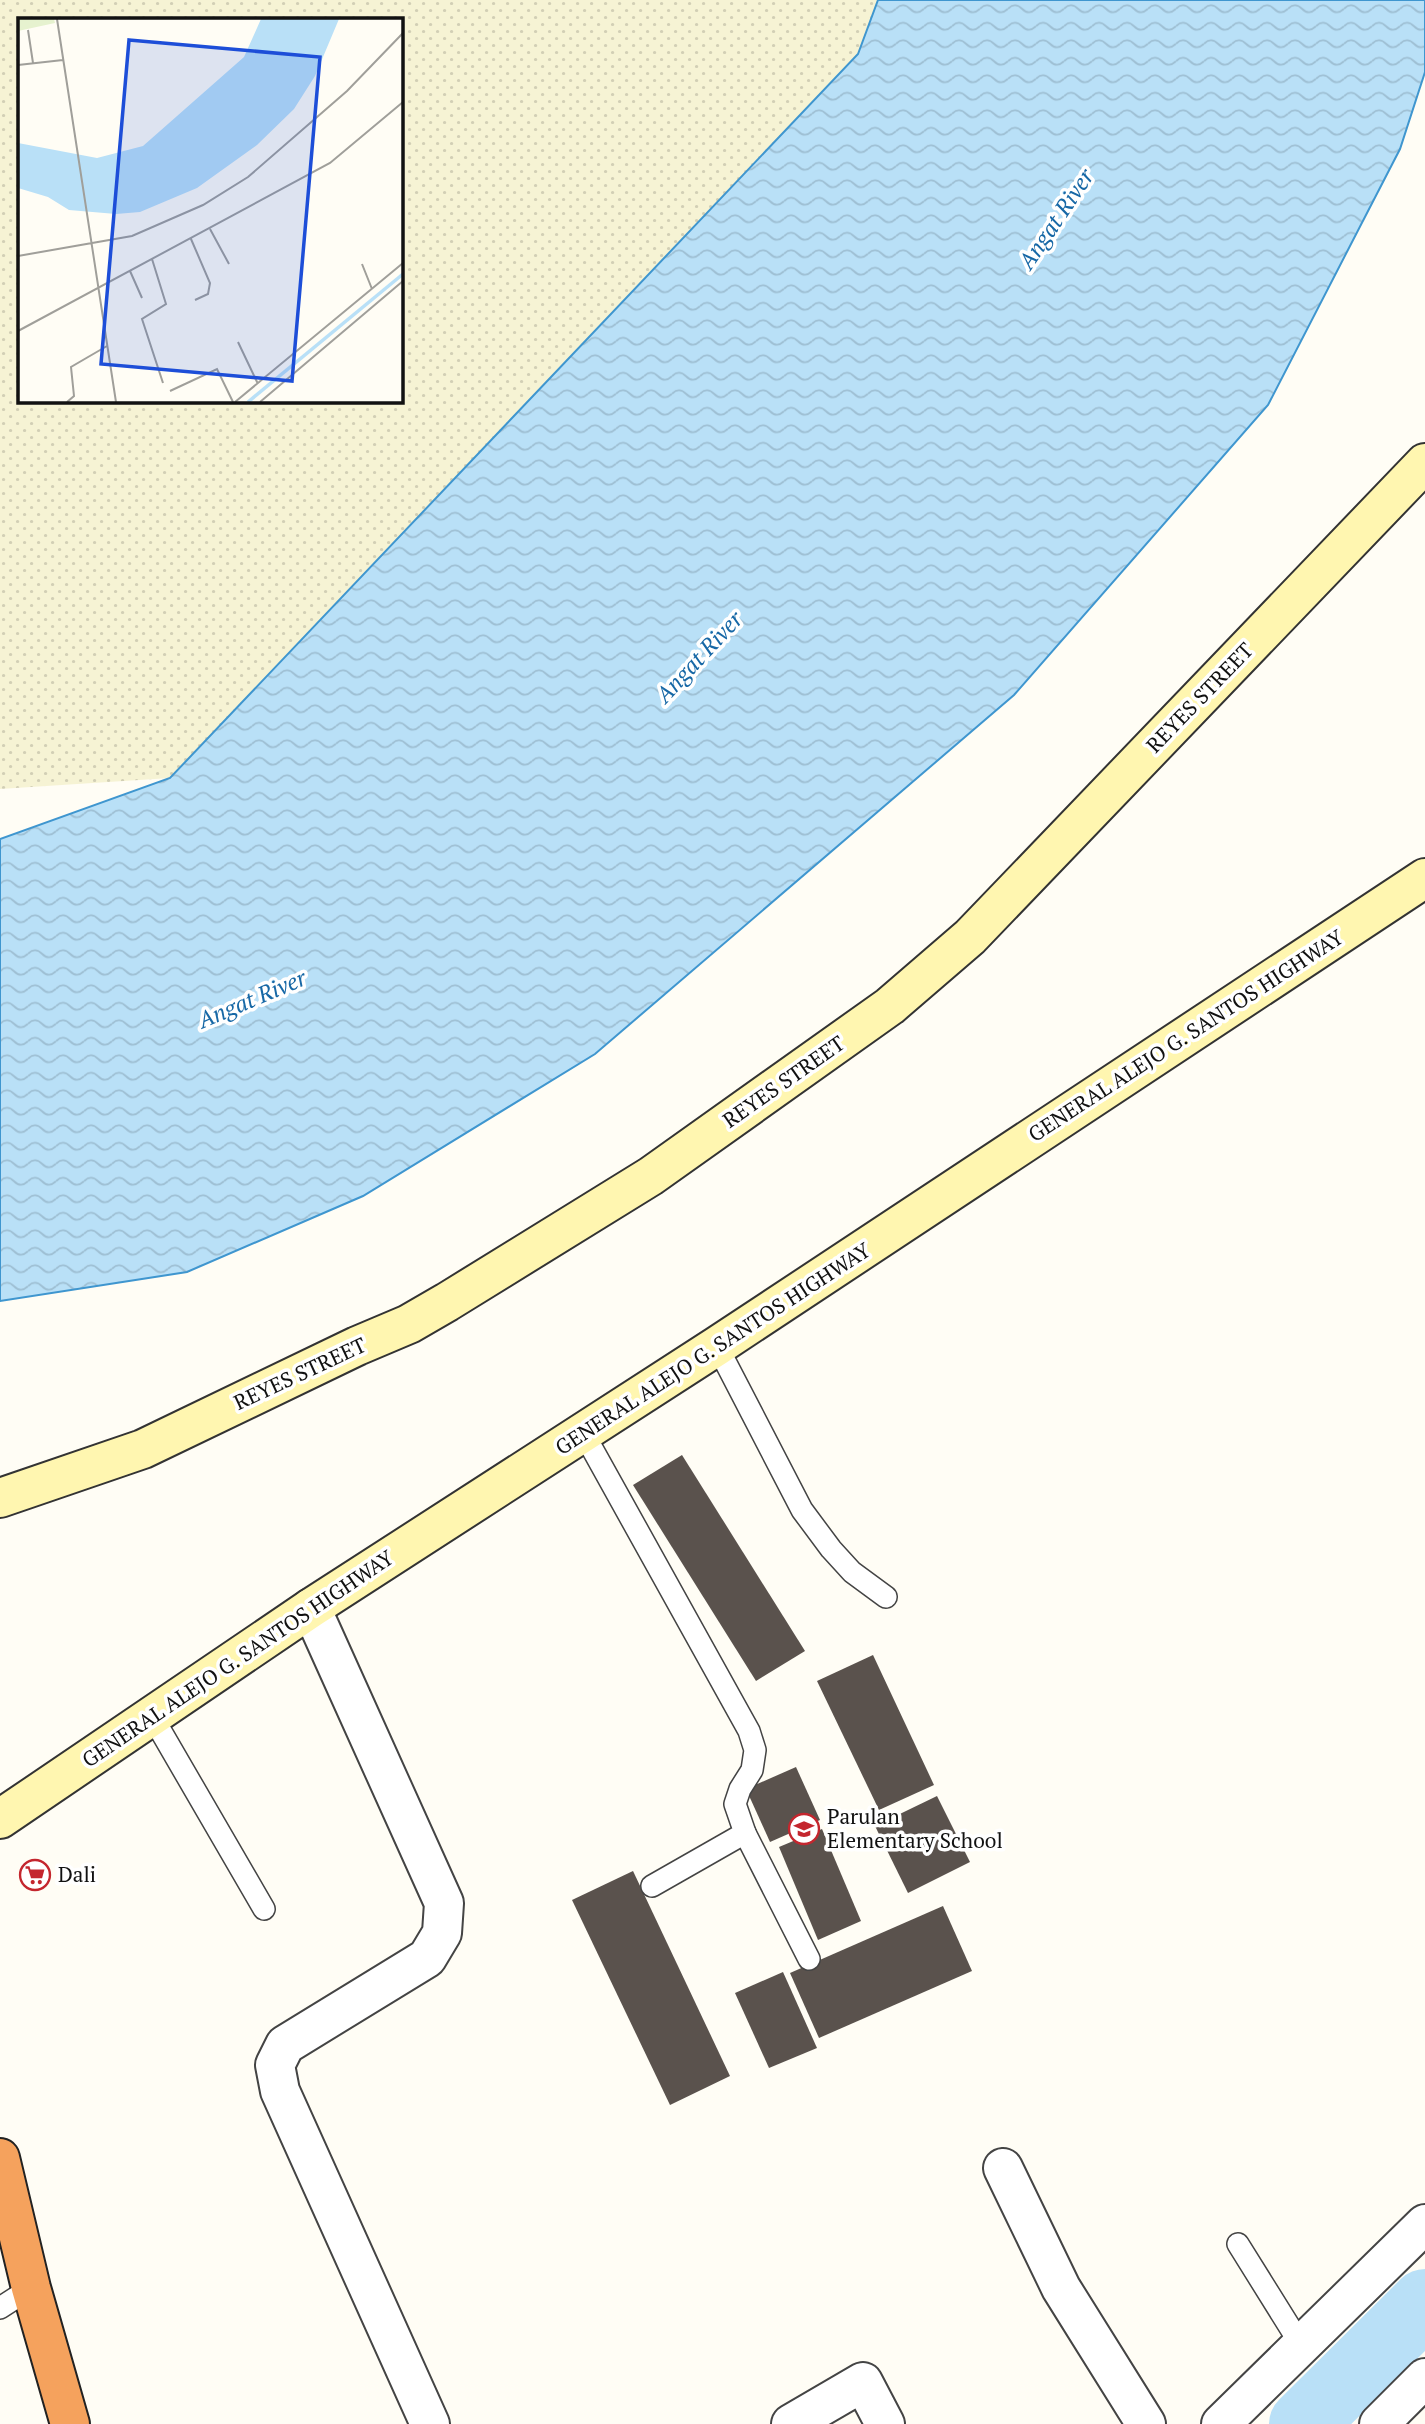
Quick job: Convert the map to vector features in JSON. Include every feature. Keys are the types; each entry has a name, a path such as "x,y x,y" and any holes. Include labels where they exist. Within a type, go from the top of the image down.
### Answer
{"highway":[{"path":"0,2158 15,2298 70,2424"}],"street":[{"name":"REYES STREET","path":"0,1498 143,1449 357,1346 409,1324 650,1176 890,1006 971,937 1425,463"},
{"name":"GENERAL ALEJO G. SANTOS HIGHWAY","path":"0,1819 312,1608 584,1434 1425,878"},
{"path":"312,1608 444,1903 442,1933 427,1958 285,2045 275,2065 280,2091 430,2424"},
{"path":"1003,2168 1066,2297 1146,2424"},
{"path":"1221,2424 1425,2224"},
{"path":"1379,2424 1425,2378"},
{"path":"791,2424 863,2382 885,2424"}],"lane":[{"path":"718,1346 802,1510 852,1572 886,1597"},
{"path":"584,1434 749,1731 755,1750 752,1770 740,1789 735,1804 745,1833 809,1959"},
{"path":"152,1716 264,1909"},
{"path":"652,1886 745,1833"},
{"path":"1238,2244 1301,2345"}],"shaded area":[{"path":"0,0 878,0 859,54 170,778 0,789"}],"water":[{"name":"Angat River","path":"878,0 1425,0 1425,72 1400,149 1268,405 1014,695 595,1054 363,1196 187,1272 0,1301 0,839 170,778 858,54"}],"building":[{"path":"682,1455 805,1651 756,1681 633,1485"},
{"path":"873,1655 934,1785 879,1810 817,1681"},
{"path":"796,1767 820,1820 770,1842 746,1789"},
{"path":"937,1796 970,1862 908,1893 875,1826"},
{"path":"822,1829 861,1921 818,1940 779,1847"},
{"path":"633,1871 730,2076 670,2105 572,1900"},
{"path":"943,1906 972,1971 819,2038 790,1973"},
{"path":"783,1972 817,2048 769,2068 735,1993"}],"waterway":[{"path":"1303,2424 1425,2303"}],"place":[{"name":"Parulan Elementary School","path":"804,1829"},
{"name":"Dali","path":"35,1875"}]}
